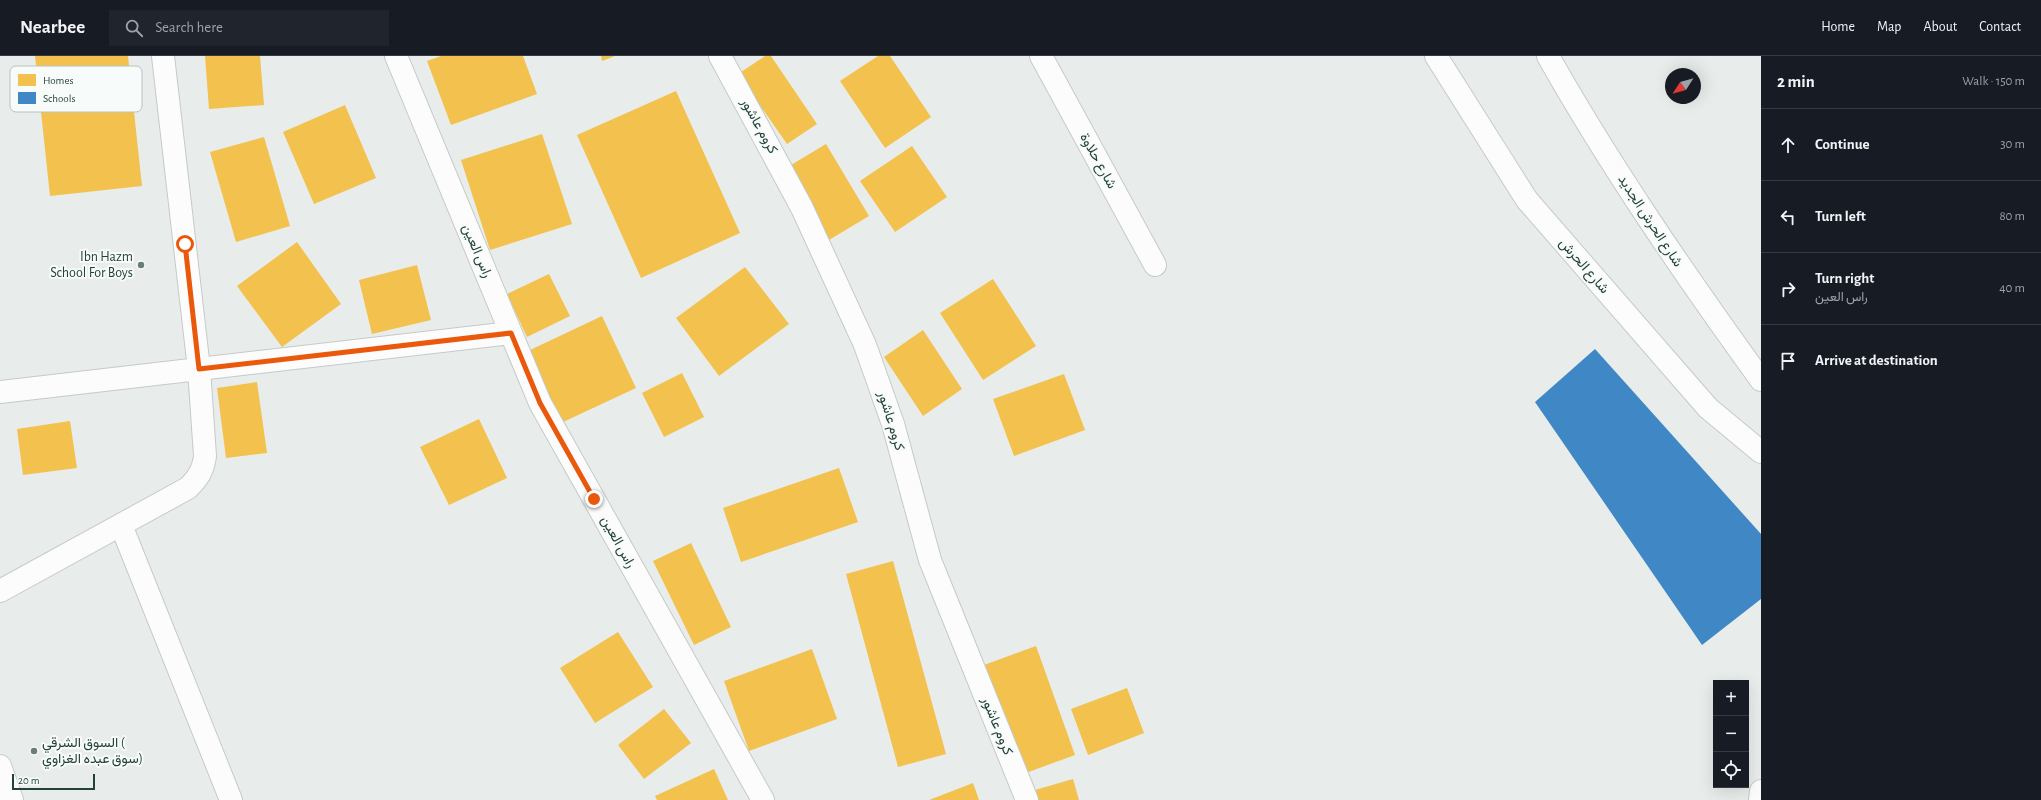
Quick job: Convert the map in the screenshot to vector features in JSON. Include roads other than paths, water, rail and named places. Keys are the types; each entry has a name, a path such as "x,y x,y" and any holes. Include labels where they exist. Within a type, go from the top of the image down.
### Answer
{"street":[{"path":"0,591 188,488 197,480 203,469 205,456 199,369 163,56"},
{"name":"راس العين","path":"396,56 540,403 763,800"},
{"name":"كروم عاشور","path":"720,56 802,208 865,345 893,424 922,533 938,579 1027,800"},
{"name":"شارع حلاوة","path":"1041,56 1155,265"},
{"name":"شارع الحرش","path":"1436,56 1527,200 1708,408 1761,452"},
{"name":"شارع الحرش الجديد","path":"1548,56 1643,212 1761,380"},
{"path":"0,392 511,333"},
{"path":"121,525 230,800"},
{"path":"0,766 12,800"},
{"path":"1760,800 1761,791"}],"place":[{"name":"Ibn Hazm School For Boys","path":"141,265"},
{"name":"السوق الشرقي ( سوق عبده الغزاوي)","path":"34,751"}]}
